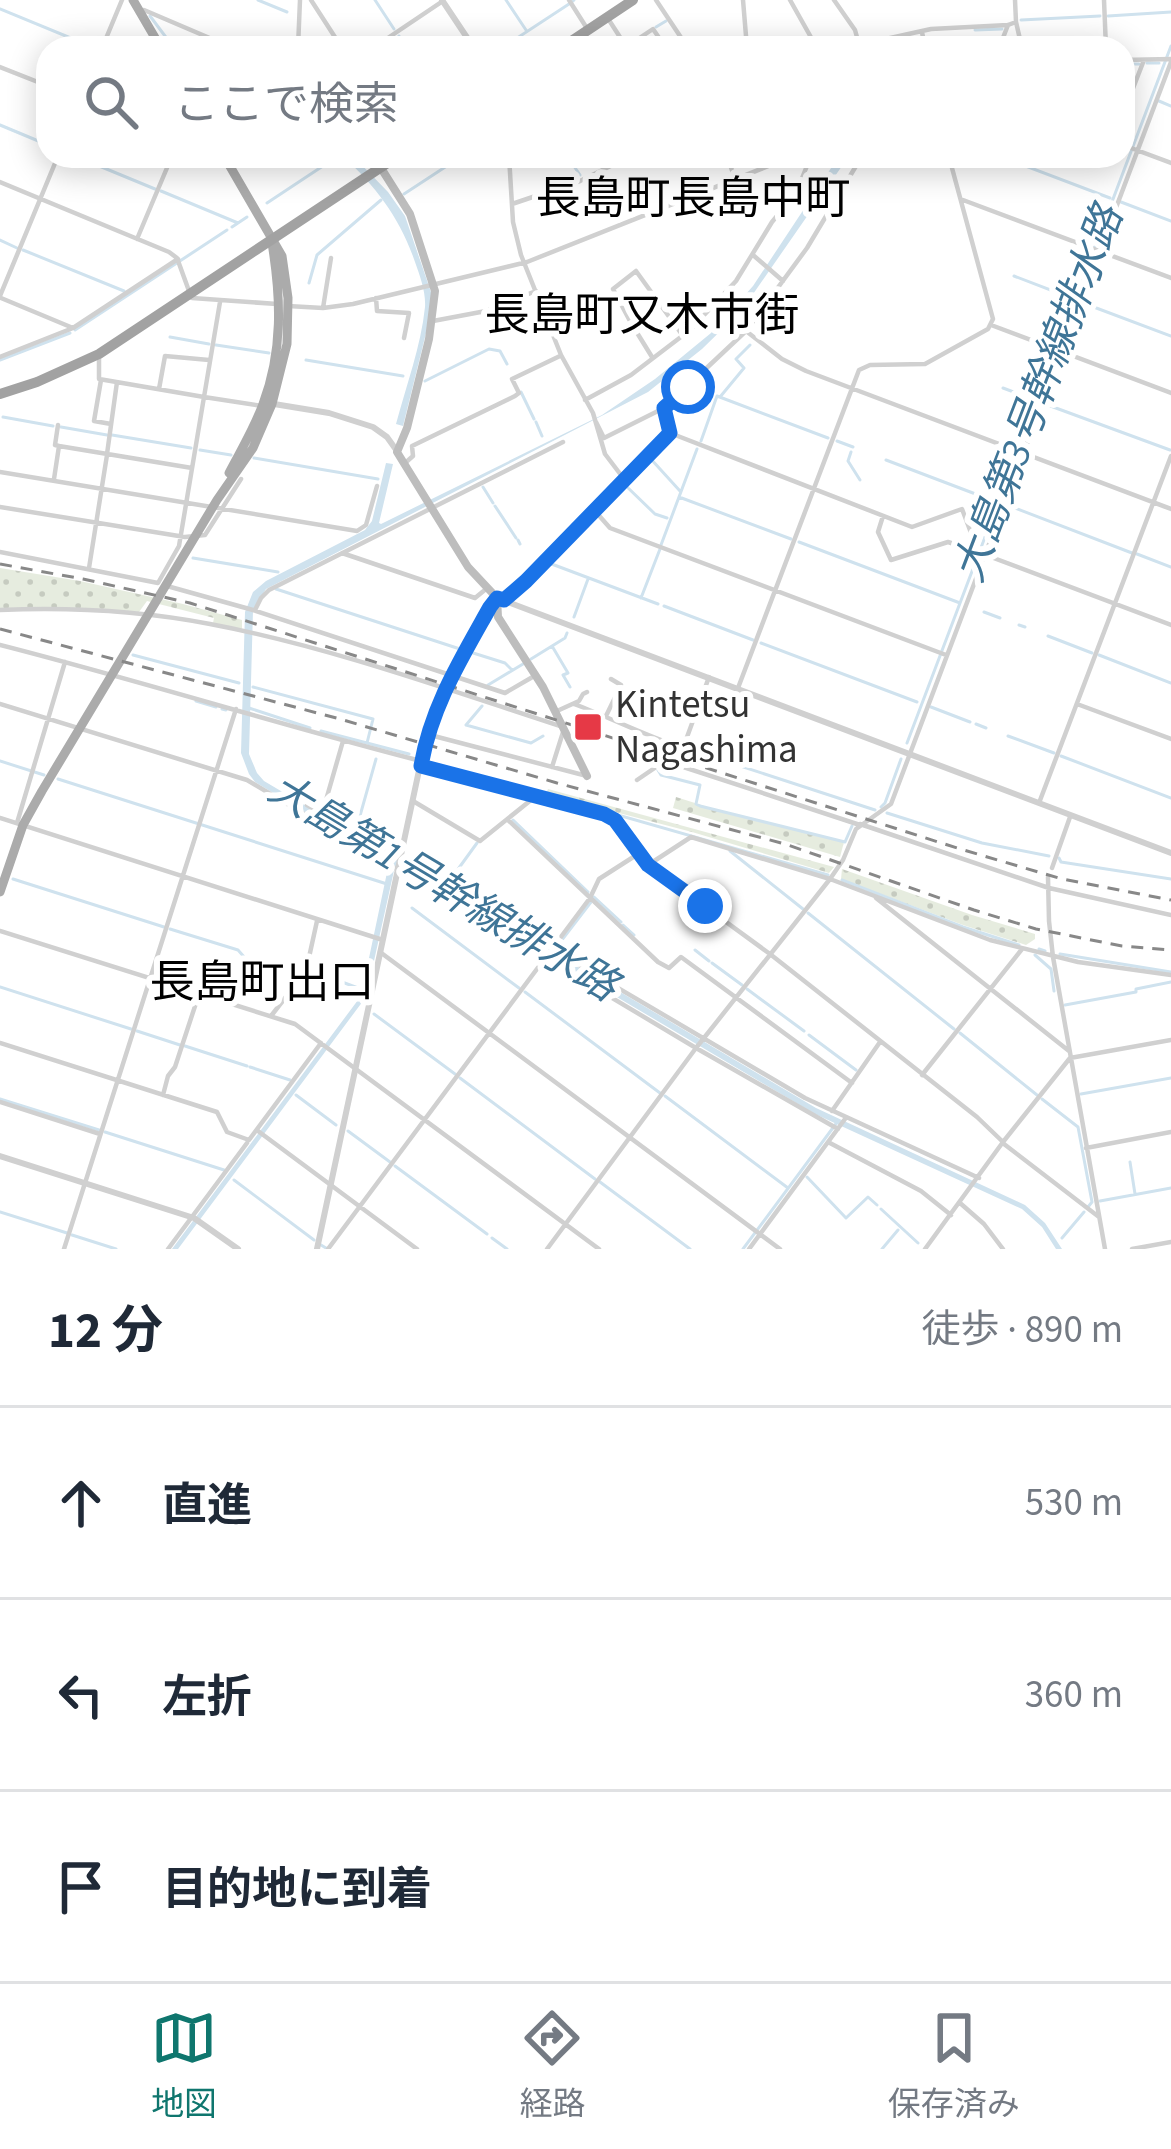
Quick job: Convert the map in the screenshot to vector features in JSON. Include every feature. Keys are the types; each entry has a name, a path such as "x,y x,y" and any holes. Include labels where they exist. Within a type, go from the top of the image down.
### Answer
{"highway":[{"path":"579,36 631,0"},
{"path":"0,394 99,354 379,168"}],"main road":[{"path":"136,4 154,36"},
{"path":"0,892 20,824 253,448 285,356 283,256 231,168"},
{"path":"373,172 410,214 432,284 433,321 397,452 468,567 501,599 498,617 557,712 587,776"}],"street":[{"path":"106,36 120,0"},
{"path":"299,36 301,0"},
{"path":"311,0 335,36"},
{"path":"569,0 588,30"},
{"path":"656,0 680,36"},
{"path":"743,0 746,36"},
{"path":"790,0 810,36"},
{"path":"834,0 857,36"},
{"path":"1006,36 1015,0"},
{"path":"1104,0 1106,36"},
{"path":"391,36 443,1 466,36"},
{"path":"136,4 199,36"},
{"path":"607,17 619,36"},
{"path":"904,36 931,29 1012,24"},
{"path":"1012,24 1017,36"},
{"path":"922,32 923,36"},
{"path":"1135,60 1168,60 1135,138"},
{"path":"1135,83 1144,60"},
{"path":"0,67 36,81"},
{"path":"1135,150 1171,163"},
{"path":"53,168 0,297 73,328"},
{"path":"137,239 167,168"},
{"path":"509,168 515,231 524,262 561,355 604,438 664,408 746,331 807,248 855,168"},
{"path":"512,204 607,168"},
{"path":"731,168 735,179"},
{"path":"0,182 169,252 179,261 189,295 323,308 524,262 763,168"},
{"path":"586,400 631,375 683,336 736,281 796,193 806,168"},
{"path":"738,688 859,370 925,364 991,325 952,168"},
{"path":"547,1249 696,1047 830,879 860,825 891,804 979,552 1124,168"},
{"path":"960,199 1171,278"},
{"path":"753,254 783,281"},
{"path":"323,308 332,258"},
{"path":"0,357 73,328 179,261"},
{"path":"652,357 613,289 636,271 683,336"},
{"path":"433,321 486,311 536,291"},
{"path":"376,298 377,311 409,313 404,338"},
{"path":"158,583 181,537 220,300"},
{"path":"631,323 659,303"},
{"path":"991,325 1171,393"},
{"path":"746,331 792,364 1171,509"},
{"path":"99,354 101,380 94,421 111,424"},
{"path":"404,464 413,457 412,446 515,396 519,393 512,380 561,355"},
{"path":"159,389 165,356 210,360"},
{"path":"101,380 329,413 373,428 397,452"},
{"path":"89,568 117,382"},
{"path":"664,408 670,433"},
{"path":"595,420 605,454 623,479"},
{"path":"58,425 55,445 192,468"},
{"path":"670,433 912,527 962,509 979,552"},
{"path":"317,1249 380,952 378,939 428,735 444,690 501,599 596,511 670,433"},
{"path":"254,611 269,590 563,442"},
{"path":"54,481 59,446"},
{"path":"1039,803 1171,456"},
{"path":"0,483 1,472 219,504 357,532 366,525 377,486"},
{"path":"0,507 181,537 206,535 219,504 241,479"},
{"path":"596,511 610,528 943,654"},
{"path":"883,516 878,532 891,560 948,542 1171,625"},
{"path":"357,532 362,542"},
{"path":"0,552 158,583 506,693 536,675"},
{"path":"341,553 476,598 486,589"},
{"path":"501,599 1171,853"},
{"path":"0,610 191,620 328,653 563,728 552,767"},
{"path":"0,645 604,814 615,820 648,865 770,954 1099,1217"},
{"path":"20,824 65,662"},
{"path":"574,704 683,748 709,677"},
{"path":"606,716 621,685 611,679"},
{"path":"557,712 587,692"},
{"path":"0,704 247,780 387,865 398,865 551,949 832,1111 839,1124"},
{"path":"1077,704 1171,739"},
{"path":"64,1249 238,710"},
{"path":"428,735 587,776"},
{"path":"322,814 343,741"},
{"path":"637,780 665,761 1049,888 1171,915"},
{"path":"413,801 480,842 536,796"},
{"path":"307,805 545,958 696,1047 839,1124 976,1182"},
{"path":"1052,868 1070,815"},
{"path":"0,818 378,939"},
{"path":"508,820 658,962 669,968 681,957 852,1083"},
{"path":"648,865 691,837 830,879 1022,949 1171,975"},
{"path":"328,1249 590,898 599,879 638,854"},
{"path":"1048,878 1053,957 1105,1249"},
{"path":"870,893 1070,1054"},
{"path":"271,1016 306,971 317,919"},
{"path":"0,931 295,1024 599,1249"},
{"path":"922,1075 1022,949"},
{"path":"380,952 780,1249"},
{"path":"163,1095 199,994"},
{"path":"926,1249 1070,1054 1171,1040"},
{"path":"0,1042 218,1112 227,1132 249,1141"},
{"path":"832,1111 880,1042"},
{"path":"168,1249 196,1219 249,1141 324,1046"},
{"path":"0,1102 100,1134"},
{"path":"748,1249 839,1124"},
{"path":"260,1132 417,1249"},
{"path":"1087,1148 1171,1132"},
{"path":"828,1142 922,1191 951,1214"},
{"path":"0,1156 196,1219 238,1249"},
{"path":"960,1203 1003,1249"},
{"path":"1132,1249 1171,1242"}],"shaded area":[{"path":"0,568 183,604 242,620 242,629 147,601 139,612 0,609"},
{"path":"548,789 834,867 829,873 546,794"},
{"path":"676,797 844,842 840,857 673,808"},
{"path":"842,869 1035,934 1035,939 1026,945 963,925 841,879"}],"water":[{"path":"354,168 365,168 405,216 432,295 403,426 396,424 420,336 424,290 409,246 377,192"},
{"name":"大島第1号幹線排水路","path":"831,168 841,168 742,310 648,392 266,589 253,610 249,754 264,781 816,1108 1025,1205 1045,1223 1062,1249 1056,1249 1022,1209 815,1114 395,866 366,997 178,1249 172,1249 361,996 389,863 249,774 241,753 245,612 253,592 365,530 372,521 386,463 393,464 381,524 602,415 711,333 753,286"}],"waterway":[{"path":"258,0 287,12"},
{"path":"375,0 394,29"},
{"path":"506,0 526,30"},
{"path":"520,36 569,4"},
{"path":"0,9 66,36"},
{"path":"1108,16 1171,12"},
{"path":"150,16 165,36"},
{"path":"1021,20 1100,16"},
{"path":"656,27 666,21"},
{"path":"975,30 1002,29"},
{"name":"大島第3号幹線排水路","path":"1135,141 1171,46"},
{"path":"1147,63 1159,63"},
{"path":"1159,101 1171,106"},
{"path":"0,125 36,140"},
{"path":"104,168 155,189"},
{"path":"267,203 320,168"},
{"path":"404,194 444,168"},
{"path":"575,168 580,175"},
{"path":"1031,168 1110,198"},
{"name":"大島第3号幹線排水路","path":"907,743 1125,168"},
{"path":"161,191 238,223"},
{"path":"309,283 317,255 381,200"},
{"path":"1121,202 1171,221"},
{"path":"232,227 247,217"},
{"path":"75,330 227,230"},
{"path":"0,240 17,248"},
{"path":"23,250 124,291"},
{"path":"1014,276 1074,299"},
{"path":"1083,303 1171,336"},
{"path":"0,360 70,333"},
{"path":"170,337 209,344"},
{"path":"216,345 269,353"},
{"path":"720,397 744,368 736,359 750,345"},
{"path":"425,381 489,349 500,351 507,364"},
{"path":"306,360 403,376"},
{"path":"1003,388 1032,399"},
{"path":"521,392 534,419"},
{"path":"701,441 717,396 828,438"},
{"path":"1045,404 1170,450"},
{"path":"3,417 53,426"},
{"path":"536,422 542,436"},
{"path":"61,427 107,435"},
{"path":"112,435 191,448"},
{"path":"837,441 853,447"},
{"path":"661,545 697,449"},
{"path":"200,450 231,455"},
{"path":"851,452 848,461 860,480"},
{"path":"254,458 378,479"},
{"path":"650,458 680,491"},
{"path":"886,460 994,501"},
{"path":"624,484 655,514 667,518"},
{"path":"483,487 493,503"},
{"path":"679,497 791,539"},
{"path":"1007,505 1132,553"},
{"path":"495,506 516,538"},
{"path":"518,540 520,544"},
{"path":"799,542 960,603"},
{"path":"641,598 660,549"},
{"path":"1137,554 1171,567"},
{"path":"193,558 278,572"},
{"path":"549,563 658,604"},
{"path":"574,617 588,579"},
{"path":"276,589 460,649"},
{"path":"664,606 753,640"},
{"path":"984,612 1000,618"},
{"path":"1019,625 1025,627"},
{"path":"531,659 567,633"},
{"path":"1048,636 1092,653"},
{"path":"761,643 917,702"},
{"path":"552,646 568,673 563,675 570,687"},
{"path":"470,652 505,663 512,670"},
{"path":"133,655 239,683"},
{"path":"1099,655 1171,683"},
{"path":"488,685 523,664"},
{"path":"253,687 373,719 367,743"},
{"path":"623,689 692,715"},
{"path":"196,701 216,707"},
{"path":"482,706 466,725 531,743 543,736"},
{"path":"931,707 970,722"},
{"path":"249,708 310,728"},
{"path":"222,709 226,710"},
{"path":"976,724 986,728"},
{"path":"321,731 409,754"},
{"path":"1008,736 1054,753"},
{"path":"685,748 875,810"},
{"path":"1061,756 1171,798"},
{"name":"大島第1号幹線排水路","path":"356,830 376,759"},
{"path":"881,807 901,759"},
{"path":"0,761 44,775"},
{"path":"433,764 538,793"},
{"path":"658,770 661,775 700,785 696,804 700,806 845,842 852,826"},
{"name":"大島第1号幹線排水路","path":"58,779 387,884"},
{"path":"548,795 828,875"},
{"path":"887,813 982,843 1049,856"},
{"path":"513,820 588,892"},
{"name":"大島第1号幹線排水路","path":"448,883 477,843"},
{"path":"730,851 803,909"},
{"path":"1059,858 1171,879"},
{"path":"13,879 164,927"},
{"path":"842,880 1019,945"},
{"path":"594,897 621,922"},
{"name":"大島第1号幹線排水路","path":"558,945 591,902"},
{"name":"大島第1号幹線排水路","path":"412,908 519,988"},
{"path":"808,913 954,1029"},
{"path":"623,925 634,935"},
{"path":"170,929 238,950 281,999"},
{"path":"1039,949 1045,951"},
{"path":"695,950 709,961"},
{"path":"1060,954 1171,972"},
{"path":"1035,955 1051,969 1054,991"},
{"path":"712,963 742,985"},
{"path":"300,983 326,1001 342,982 358,988"},
{"path":"1065,1005 1171,982"},
{"path":"0,987 131,1029"},
{"path":"747,989 804,1031"},
{"path":"525,992 660,1093"},
{"path":"374,1014 455,1074"},
{"path":"137,1031 180,1045"},
{"path":"960,1033 1037,1095"},
{"path":"809,1035 856,1070"},
{"path":"185,1046 247,1066"},
{"path":"250,1067 290,1080"},
{"path":"460,1078 595,1179"},
{"path":"1081,1094 1171,1078"},
{"path":"296,1095 336,1125"},
{"path":"665,1096 788,1188"},
{"path":"0,1099 99,1130"},
{"path":"1042,1099 1078,1127 1092,1202 1088,1207"},
{"path":"743,1249 838,1121"},
{"path":"348,1131 390,1162"},
{"path":"105,1132 224,1170"},
{"path":"1130,1162 1135,1194"},
{"path":"395,1166 487,1234"},
{"path":"807,1177 846,1218 868,1197 877,1205"},
{"path":"234,1180 314,1240"},
{"path":"600,1182 690,1249"},
{"path":"1100,1201 1171,1188"},
{"path":"881,1209 918,1243"},
{"path":"0,1212 67,1233"},
{"path":"1062,1238 1084,1212"},
{"path":"882,1249 898,1230"},
{"path":"72,1235 116,1249"},
{"path":"492,1238 507,1249"},
{"path":"321,1245 326,1248"}],"railway":[{"path":"0,564 190,603 957,848 1062,879 1171,900"},
{"path":"0,629 785,844 1036,929 1171,950"}],"place":[{"name":"Kintetsu Nagashima","path":"588,727"}],"district":[{"name":"長島町長島中町","path":"693,199"},
{"name":"長島町又木市街","path":"642,316"},
{"name":"長島町出口","path":"262,983"}],"route":[{"path":"688,387 664,408 670,433 526,581 490,607 444,690 421,766 604,814 615,820 648,865 705,906"}]}
